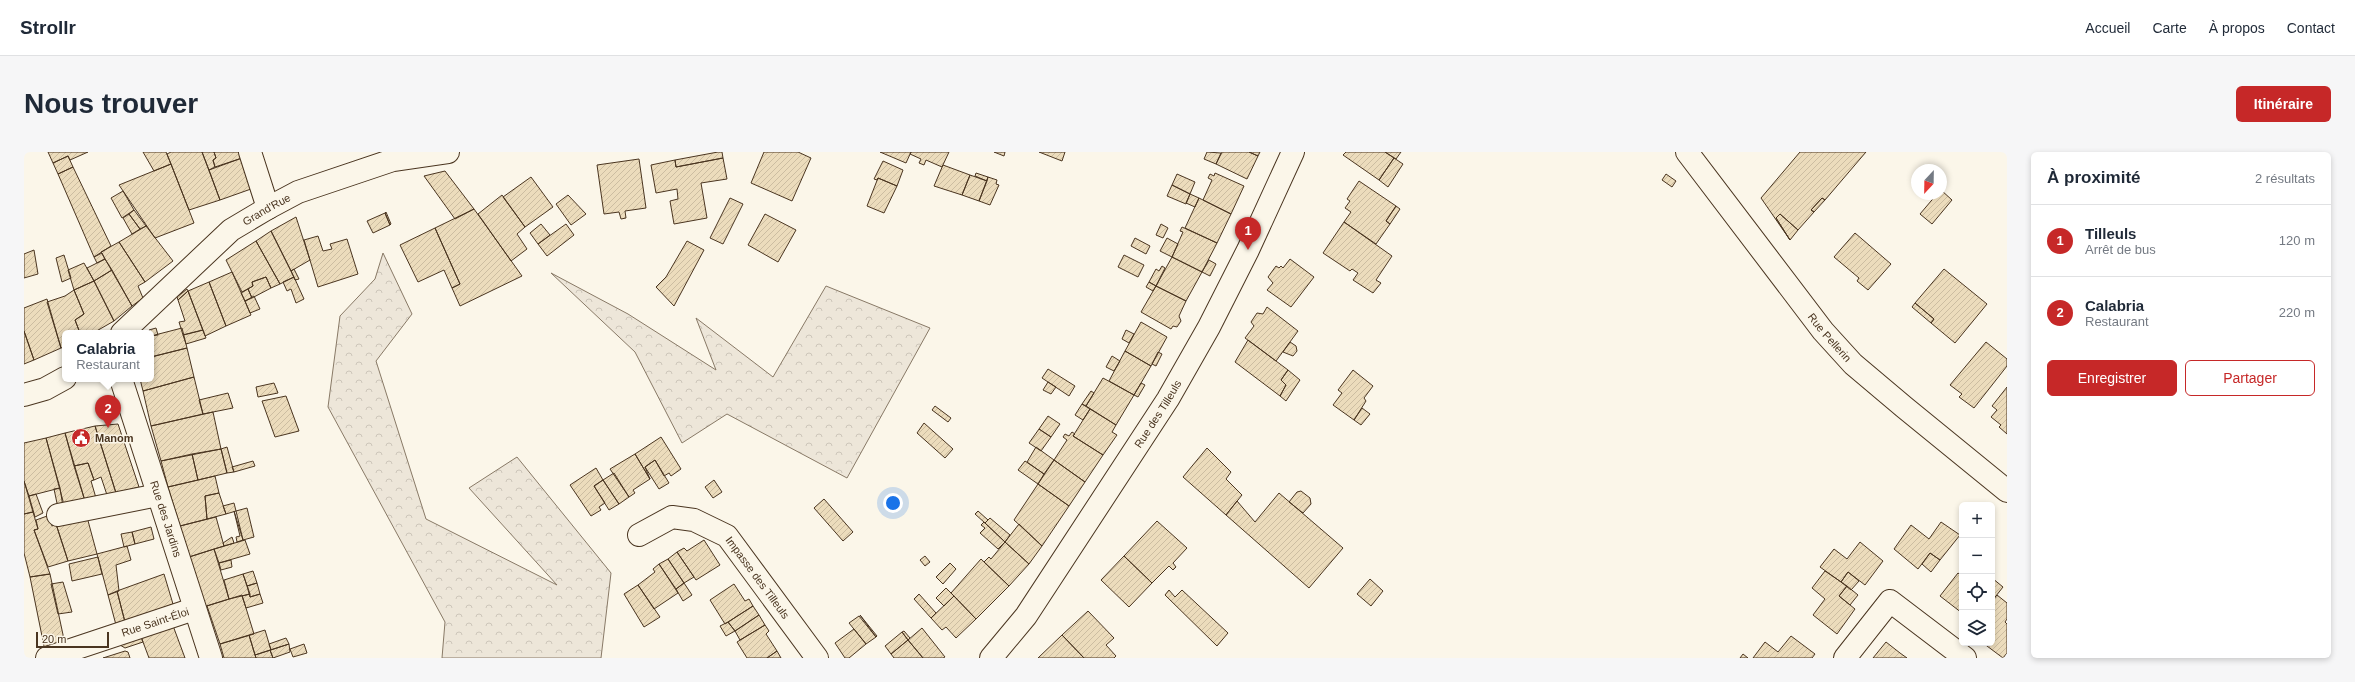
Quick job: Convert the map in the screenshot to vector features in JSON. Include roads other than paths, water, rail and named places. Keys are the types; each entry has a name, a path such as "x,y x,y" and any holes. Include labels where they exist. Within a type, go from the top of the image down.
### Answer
{"street":[{"path":"250,152 268,208"},
{"name":"Grand'Rue","path":"125,330 231,230 268,208 298,192 393,160 448,152"},
{"name":"Rue des Tilleuls","path":"991,658 1026,616 1168,399 1209,327 1248,250 1293,152"},
{"name":"Rue Pellerin","path":"1687,152 1823,331 1853,364 1904,408 2007,491"},
{"path":"24,394 45,389 62,380"},
{"name":"Rue des Jardins","path":"122,382 211,658"},
{"path":"58,515 158,494"},
{"name":"Impasse des Tilleuls","path":"639,535 672,517 694,520 727,536 817,658"},
{"path":"1846,658 1890,601 1965,658"},
{"name":"Rue Saint-Éloi","path":"47,658 194,609"}],"place":[{"name":"Tilleuls","path":"1248,250"},
{"name":"Calabria","path":"108,428"},
{"name":"Manom","path":"81,438"}]}
